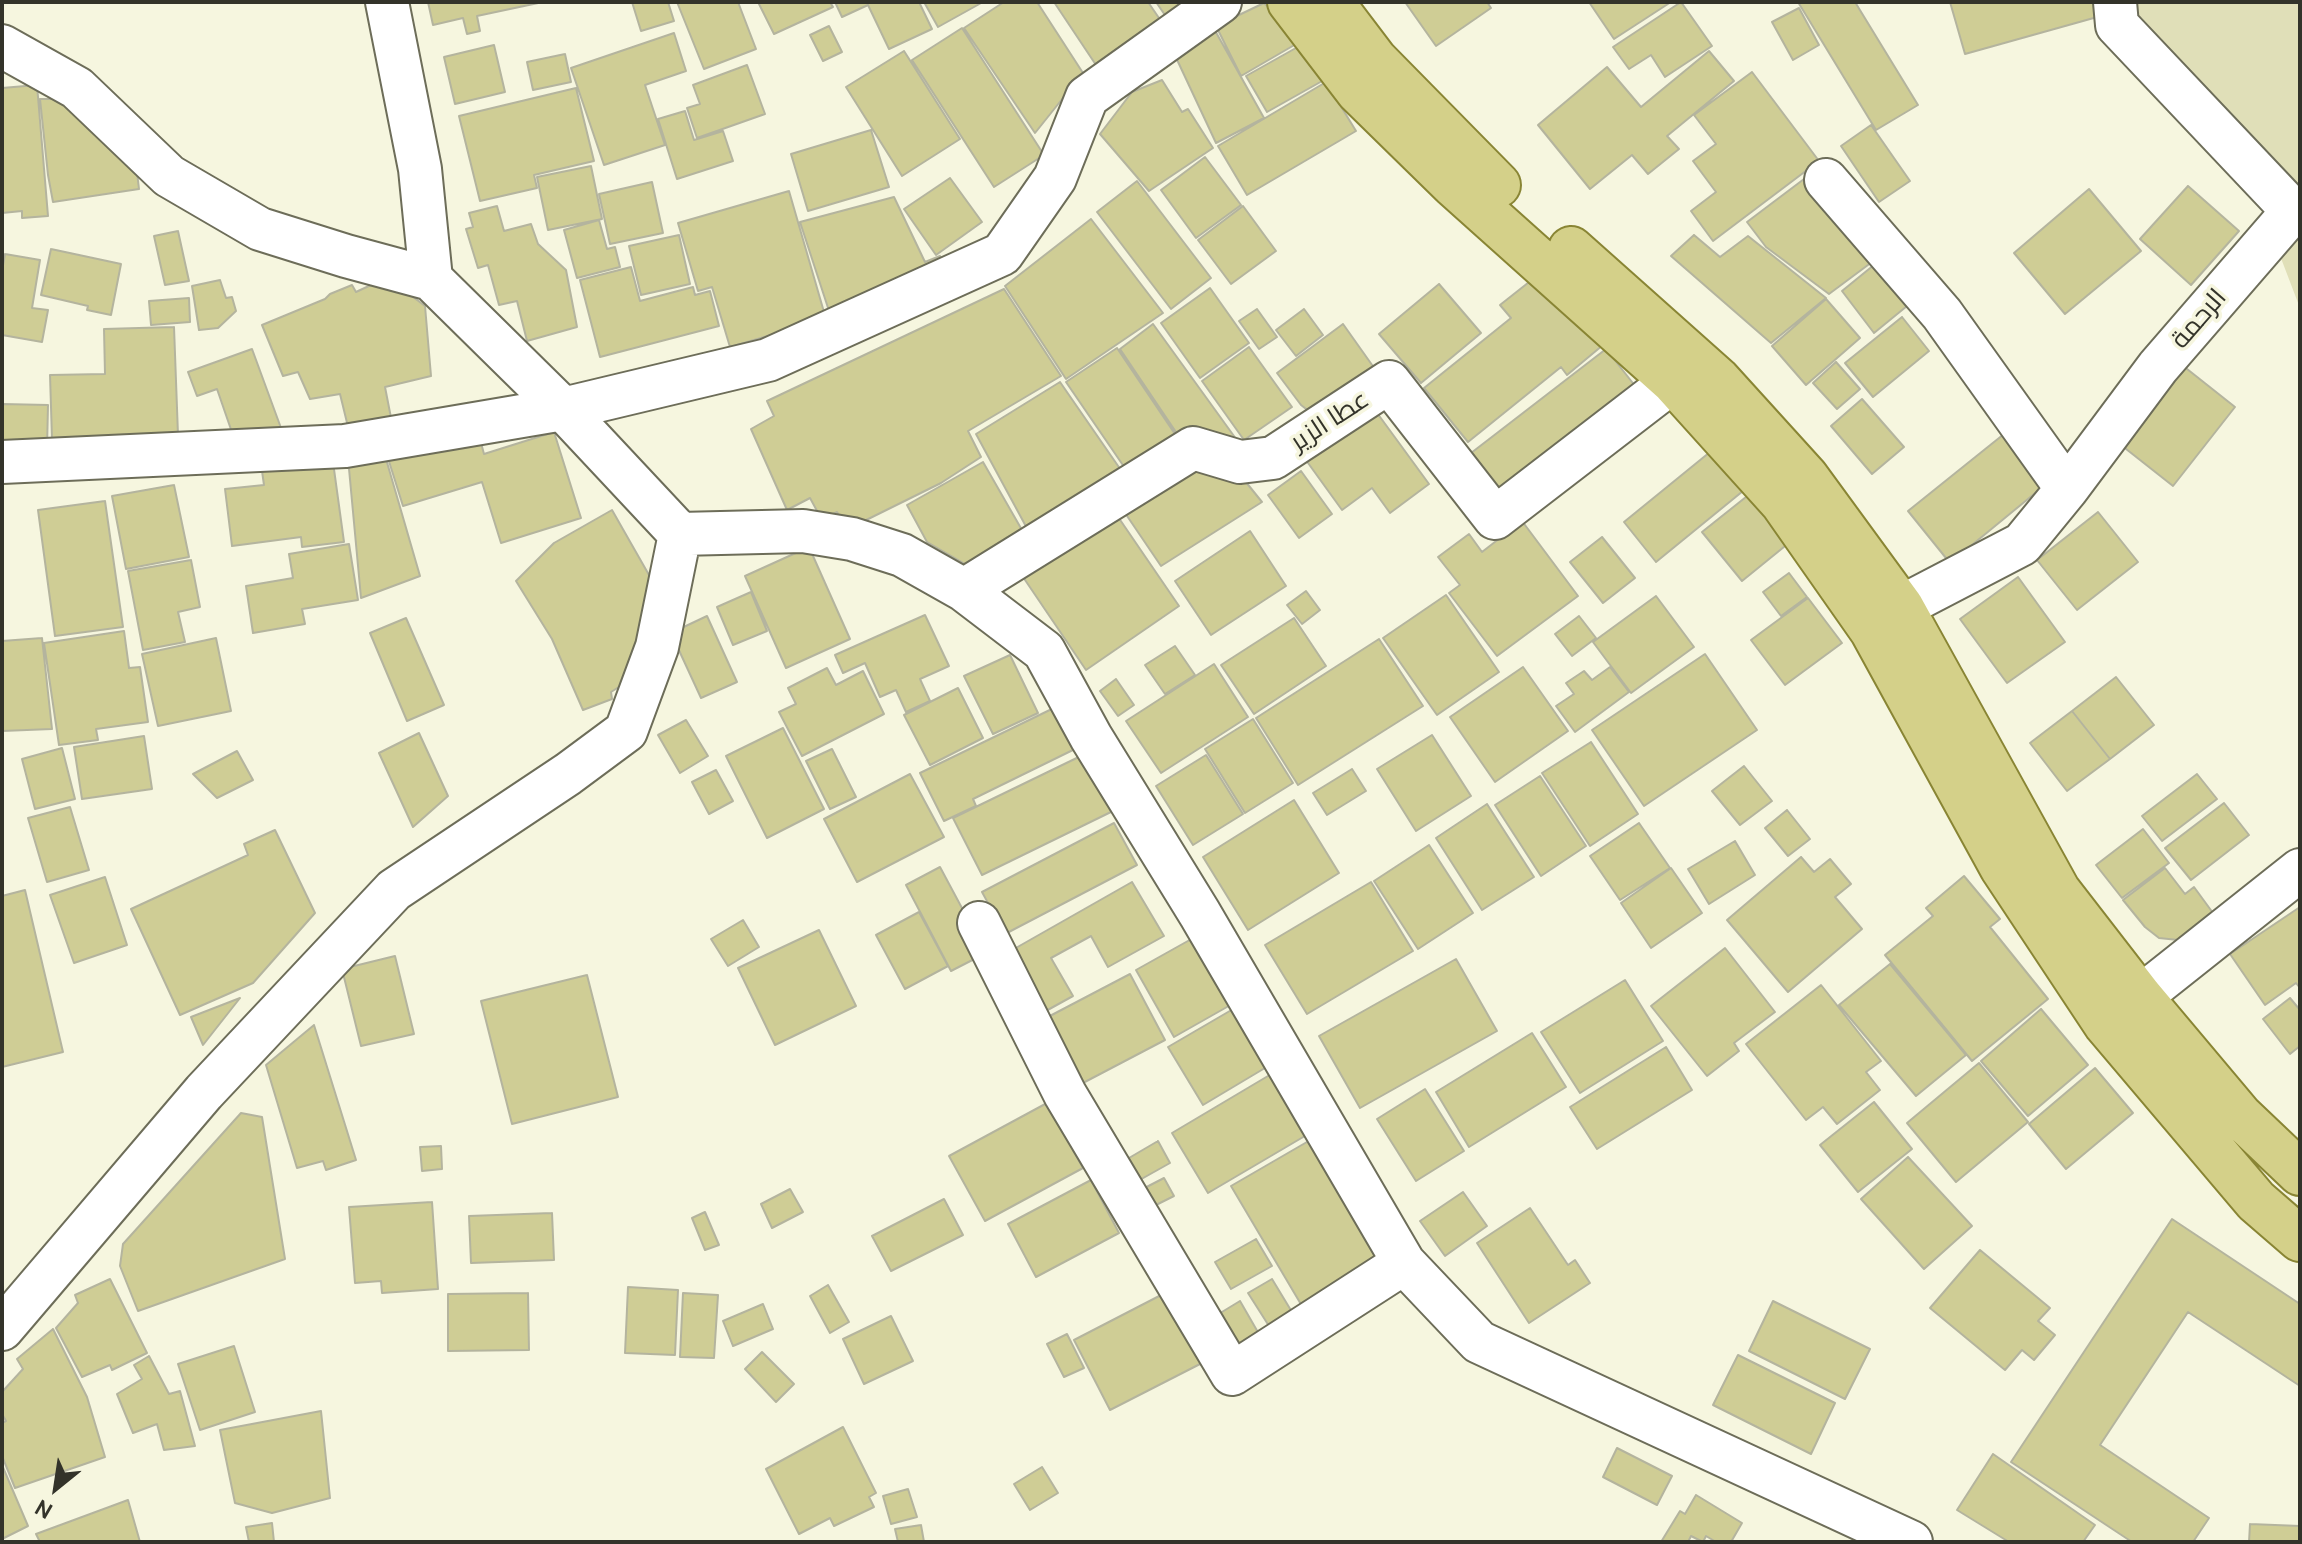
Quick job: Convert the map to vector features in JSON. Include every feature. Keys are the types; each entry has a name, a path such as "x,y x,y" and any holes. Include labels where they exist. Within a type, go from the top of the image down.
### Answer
{"main road":[{"path":"1290,2 1358,91 1453,184 1673,381 1783,503 1872,630 2002,867 2106,1024 2256,1201 2300,1239"},
{"path":"1331,2 1375,60 1484,173 1718,380 1806,477 1901,607 2058,891 2140,997 2240,1116 2300,1173"}],"street":[{"path":"387,2 420,169 431,279"},
{"path":"2,462 345,446 563,409 768,360 1002,254 1055,178 1087,97 1220,2"},
{"name":"الرحمة","path":"1901,607 2022,544 2158,367 2296,209 2117,25 2115,2"},
{"path":"2,46 77,88 169,176 260,229 431,279 563,409 680,534 803,531 852,539 902,555 964,590 1044,651 1091,737 1200,914 1404,1263 1479,1342 1905,1541"},
{"path":"1826,180 1942,314 2067,489"},
{"name":"عطا الزير","path":"964,590 1193,448 1240,462 1273,458 1389,382 1495,518 1673,381"},
{"path":"2,1329 204,1092 394,890 568,774 626,731 657,647 680,534"},
{"path":"2140,997 2300,870"},
{"path":"979,923 1065,1094 1232,1374 1404,1263"}],"green space":[{"path":"2123,2 2300,2 2300,189"},
{"path":"2300,224 2300,308 2279,253"}],"building":[{"path":"428,2 543,2 477,16 480,31 467,34 463,18 433,25"},
{"path":"632,2 668,2 674,21 641,31"},
{"path":"677,2 738,2 756,49 704,69"},
{"path":"758,2 830,2 833,7 774,34"},
{"path":"835,2 919,2 932,29 889,49 868,5 842,17"},
{"path":"924,2 983,2 938,27"},
{"path":"1004,2 1037,2 1083,73 1035,133 964,28"},
{"path":"1054,2 1148,2 1161,21 1096,65"},
{"path":"1156,2 1190,2 1167,18"},
{"path":"1405,2 1487,2 1491,8 1436,46"},
{"path":"1589,2 1671,2 1614,39"},
{"path":"1681,2 1712,46 1665,77 1651,55 1629,69 1613,47"},
{"path":"1798,2 1855,2 1918,105 1876,130"},
{"path":"1950,2 2105,2 2108,14 1965,54"},
{"path":"1264,3 1303,40 1241,76 1216,26"},
{"path":"1799,8 1819,45 1793,60 1772,22"},
{"path":"829,26 842,52 823,61 810,35"},
{"path":"1213,27 1264,118 1216,143 1172,49"},
{"path":"962,28 1044,155 994,187 912,60"},
{"path":"674,33 686,71 645,85 665,145 604,165 571,68"},
{"path":"1303,44 1324,80 1267,112 1246,76"},
{"path":"494,45 505,92 455,104 444,57"},
{"path":"904,51 960,139 902,176 846,87"},
{"path":"1709,51 1734,81 1667,136 1679,149 1648,174 1632,155 1590,189 1538,125 1607,67 1641,107"},
{"path":"565,54 571,82 533,90 527,62"},
{"path":"747,65 765,114 697,138 687,108 700,104 693,85"},
{"path":"1752,72 1819,161 1713,241 1691,211 1716,192 1693,161 1716,144 1694,115"},
{"path":"1162,80 1182,112 1188,109 1213,148 1149,191 1100,134 1132,92"},
{"path":"1326,82 1356,131 1247,195 1218,146"},
{"path":"37,85 48,216 22,218 22,211 2,213 2,88"},
{"path":"576,88 594,161 534,175 537,188 480,201 459,116"},
{"path":"40,99 62,99 135,156 139,189 53,202"},
{"path":"685,111 694,140 723,131 733,161 677,179 658,119"},
{"path":"1871,125 1910,181 1879,202 1841,146"},
{"path":"871,130 889,187 808,211 791,154"},
{"path":"1205,157 1241,205 1196,238 1161,190"},
{"path":"591,166 602,219 548,230 537,177"},
{"path":"1812,173 1876,259 1829,294 1766,247 1747,222"},
{"path":"950,178 982,222 936,255 904,209"},
{"path":"1137,181 1211,278 1171,309 1097,212"},
{"path":"652,182 663,233 610,244 599,194"},
{"path":"2188,186 2239,231 2191,285 2140,239"},
{"path":"2089,189 2141,251 2065,314 2014,253"},
{"path":"789,191 826,319 730,347 712,287 698,291 678,223"},
{"path":"894,197 925,262 940,256 946,268 831,317 800,222"},
{"path":"497,206 504,231 531,224 538,244 566,270 577,327 527,341 517,301 499,305 488,265 478,268 466,229 473,227 469,213"},
{"path":"1243,206 1276,251 1231,284 1198,240"},
{"path":"1091,219 1163,313 1066,379 1005,286"},
{"path":"599,220 607,249 615,247 620,267 577,278 564,230"},
{"path":"178,231 189,281 165,285 154,236"},
{"path":"679,235 690,284 641,295 629,246"},
{"path":"1694,235 1720,257 1748,236 1826,298 1771,343 1671,256"},
{"path":"51,249 121,264 111,315 41,295"},
{"path":"5,254 40,260 32,308 48,310 42,342 2,335"},
{"path":"1885,256 1918,297 1874,333 1842,291"},
{"path":"631,267 640,301 693,287 695,295 710,291 719,326 600,357 580,280"},
{"path":"1543,271 1603,345 1567,375 1561,367 1468,442 1424,388 1511,318 1500,305"},
{"path":"220,280 226,298 232,297 236,311 218,328 199,330 192,286"},
{"path":"388,284 404,290 425,306 431,376 385,387 393,428 350,435 340,394 310,399 298,372 283,376 262,325 352,285 356,292 371,285"},
{"path":"1439,284 1481,333 1421,383 1379,334"},
{"path":"1210,288 1249,343 1200,378 1161,323"},
{"path":"1004,289 1061,376 968,431 981,457 941,483 848,529 837,512 822,520 810,498 787,510 751,429 774,416 767,401"},
{"path":"189,298 190,322 151,325 149,301"},
{"path":"1826,299 1860,338 1806,385 1772,346"},
{"path":"1257,309 1277,337 1259,349 1239,321"},
{"path":"1304,309 1323,335 1296,356 1276,330"},
{"path":"1902,317 1929,351 1873,397 1845,363"},
{"path":"1153,324 1239,443 1182,441 1120,349"},
{"path":"1343,324 1382,379 1310,412 1277,373"},
{"path":"174,327 178,435 52,439 50,375 105,374 104,329"},
{"path":"1249,347 1292,407 1244,440 1202,381"},
{"path":"1117,348 1179,440 1129,474 1066,382"},
{"path":"252,349 281,428 236,444 217,389 197,396 188,372"},
{"path":"1606,349 1643,396 1498,506 1462,460"},
{"path":"1836,362 1860,389 1837,409 1813,383"},
{"path":"2182,365 2235,407 2173,486 2121,445"},
{"path":"1060,382 1125,476 1029,532 976,434"},
{"path":"1862,399 1904,447 1872,474 1831,426"},
{"path":"2,404 48,405 47,449 2,447"},
{"path":"1372,406 1429,484 1390,513 1372,488 1342,510 1303,456"},
{"path":"477,428 484,454 554,432 581,518 501,543 482,482 403,506 387,455"},
{"path":"2004,434 2045,485 1950,563 1908,511"},
{"path":"384,452 420,576 361,598 348,458"},
{"path":"1710,452 1743,491 1656,562 1624,522"},
{"path":"1209,456 1241,476 1262,502 1161,566 1123,510"},
{"path":"333,462 344,542 302,547 301,537 232,546 225,489 264,485 262,471"},
{"path":"983,462 1026,537 972,568 927,542 907,505"},
{"path":"1301,471 1332,514 1299,538 1268,495"},
{"path":"174,485 189,557 126,569 112,496"},
{"path":"1756,489 1795,538 1742,581 1702,532"},
{"path":"105,501 123,627 55,636 38,510"},
{"path":"612,510 653,582 644,657 630,680 611,692 612,699 583,710 552,639 516,581 554,543"},
{"path":"1114,511 1179,606 1086,670 1021,574"},
{"path":"2098,512 2138,562 2077,610 2037,560"},
{"path":"1522,521 1578,596 1497,656 1449,593 1460,585 1438,557 1469,534 1482,552"},
{"path":"1250,531 1286,586 1211,635 1175,581"},
{"path":"1602,537 1635,578 1603,603 1570,562"},
{"path":"349,544 358,600 302,609 305,624 253,633 246,586 293,578 289,554"},
{"path":"809,547 850,639 786,668 745,576"},
{"path":"191,560 200,607 178,612 185,642 143,650 128,571"},
{"path":"1789,573 1807,597 1781,616 1763,592"},
{"path":"2018,577 2065,642 2007,683 1960,619"},
{"path":"1306,591 1320,610 1302,624 1287,605"},
{"path":"751,592 767,631 733,645 717,607"},
{"path":"1446,595 1499,672 1437,715 1383,638"},
{"path":"1656,596 1694,647 1631,693 1593,642"},
{"path":"1808,598 1842,643 1785,685 1751,640"},
{"path":"925,615 949,666 920,679 930,701 906,712 896,690 880,697 865,663 843,673 835,655"},
{"path":"707,616 737,682 701,698 671,633"},
{"path":"1579,616 1596,638 1572,656 1555,634"},
{"path":"406,618 444,705 407,721 370,633"},
{"path":"1294,618 1326,666 1254,714 1221,665"},
{"path":"124,631 129,668 140,667 148,722 96,729 98,740 59,745 44,643"},
{"path":"42,638 52,729 2,731 2,641"},
{"path":"216,638 231,711 158,726 142,654"},
{"path":"1379,639 1423,706 1298,785 1256,718"},
{"path":"1175,646 1195,675 1165,694 1145,665"},
{"path":"1705,654 1757,730 1644,806 1592,730"},
{"path":"1010,655 1038,713 993,734 964,676"},
{"path":"1214,664 1248,717 1161,773 1126,721"},
{"path":"1523,667 1568,731 1495,782 1450,717"},
{"path":"1610,667 1629,692 1575,732 1556,706 1574,694 1566,683 1584,671 1592,680"},
{"path":"827,668 836,685 863,671 884,714 802,756 779,712 796,704 788,688"},
{"path":"2116,677 2154,725 2110,759 2072,711"},
{"path":"1116,679 1134,705 1118,716 1100,691"},
{"path":"958,688 983,738 930,765 904,715"},
{"path":"1058,706 1079,747 973,799 976,806 944,821 920,773"},
{"path":"2072,711 2110,759 2067,791 2030,743"},
{"path":"1253,719 1293,783 1245,813 1205,749"},
{"path":"686,720 708,756 680,773 658,735"},
{"path":"783,728 824,809 767,838 726,756"},
{"path":"419,733 448,796 413,827 379,753"},
{"path":"1432,735 1471,796 1416,831 1377,769"},
{"path":"144,736 152,789 82,799 74,747"},
{"path":"1591,742 1638,814 1590,846 1542,773"},
{"path":"62,748 75,799 35,809 22,759"},
{"path":"832,749 856,797 830,809 806,761"},
{"path":"237,751 253,780 217,798 193,774"},
{"path":"1087,753 1115,810 982,875 953,818"},
{"path":"1206,755 1243,814 1193,845 1156,786"},
{"path":"1744,766 1772,801 1740,825 1712,791"},
{"path":"1352,769 1366,791 1327,815 1313,793"},
{"path":"716,770 733,801 709,814 692,782"},
{"path":"910,774 944,837 857,882 824,819"},
{"path":"2197,774 2217,799 2162,841 2142,816"},
{"path":"1540,776 1586,846 1541,876 1495,805"},
{"path":"1294,800 1339,873 1248,930 1203,857"},
{"path":"2224,803 2249,835 2191,880 2165,848"},
{"path":"1487,804 1534,877 1482,910 1436,838"},
{"path":"70,807 89,870 47,882 28,818"},
{"path":"1787,810 1810,839 1788,856 1765,828"},
{"path":"1114,823 1137,865 1005,934 982,892"},
{"path":"1639,823 1670,868 1620,900 1590,856"},
{"path":"2143,829 2169,863 2122,898 2096,865"},
{"path":"275,830 315,913 253,983 180,1015 131,909 248,855 244,844"},
{"path":"1735,841 1755,875 1709,904 1688,869"},
{"path":"1429,845 1473,913 1418,949 1374,881"},
{"path":"1801,857 1814,872 1830,859 1851,884 1835,897 1862,929 1788,992 1727,920"},
{"path":"940,867 986,953 951,971 906,885"},
{"path":"1671,868 1702,913 1651,948 1621,903"},
{"path":"2165,868 2185,894 2194,887 2213,913 2178,940 2159,938 2145,927 2123,900"},
{"path":"1964,876 2000,919 1990,927 2048,999 1972,1061 1885,955 1933,916 1926,908"},
{"path":"105,877 127,945 74,963 50,895"},
{"path":"1132,882 1164,936 1108,967 1091,936 1051,958 1073,996 1035,1017 1000,957"},
{"path":"1371,882 1413,951 1307,1014 1265,945"},
{"path":"25,890 63,1052 2,1067 2,896"},
{"path":"2300,907 2300,988 2296,983 2265,1005 2230,954"},
{"path":"919,912 948,966 905,989 876,935"},
{"path":"743,920 759,947 728,966 711,939"},
{"path":"819,930 856,1006 775,1045 738,968"},
{"path":"1195,937 1234,1003 1174,1037 1136,970"},
{"path":"1725,948 1775,1012 1734,1043 1739,1051 1707,1076 1651,1006"},
{"path":"395,956 414,1034 361,1046 342,969"},
{"path":"1456,959 1497,1031 1360,1108 1319,1036"},
{"path":"1890,964 1966,1055 1916,1096 1839,1005"},
{"path":"1130,974 1165,1040 1081,1084 1046,1018"},
{"path":"587,975 618,1097 512,1124 481,1001"},
{"path":"1625,980 1663,1041 1580,1093 1541,1032"},
{"path":"1821,985 1881,1061 1866,1072 1880,1090 1837,1124 1823,1107 1806,1120 1746,1044"},
{"path":"240,998 203,1045 191,1017"},
{"path":"2290,998 2300,1010 2300,1046 2290,1054 2263,1019"},
{"path":"1240,1005 1275,1062 1203,1105 1168,1047"},
{"path":"2041,1009 2088,1065 2028,1116 1981,1061"},
{"path":"314,1025 356,1160 326,1170 323,1161 297,1168 266,1065"},
{"path":"1532,1033 1566,1087 1469,1147 1436,1092"},
{"path":"1666,1047 1692,1090 1597,1149 1570,1107"},
{"path":"1979,1063 2028,1122 1956,1182 1907,1123"},
{"path":"2095,1068 2133,1113 2066,1169 2029,1124"},
{"path":"1273,1073 1310,1133 1208,1193 1172,1133"},
{"path":"1425,1089 1464,1151 1416,1181 1377,1119"},
{"path":"1874,1102 1912,1149 1858,1192 1820,1145"},
{"path":"1047,1103 1081,1146 1073,1150 1083,1168 985,1221 949,1156"},
{"path":"241,1113 262,1117 285,1259 138,1311 120,1266 123,1244"},
{"path":"1319,1135 1390,1255 1302,1306 1231,1186"},
{"path":"1158,1141 1170,1163 1129,1186 1117,1165"},
{"path":"441,1146 442,1169 422,1171 420,1147"},
{"path":"1908,1157 1972,1226 1924,1269 1861,1199"},
{"path":"1164,1178 1174,1196 1142,1212 1133,1194"},
{"path":"1091,1180 1119,1233 1036,1277 1008,1224"},
{"path":"790,1189 803,1212 772,1228 761,1204"},
{"path":"1463,1192 1487,1226 1445,1256 1420,1221"},
{"path":"944,1199 963,1235 891,1271 872,1236"},
{"path":"432,1202 438,1289 382,1293 381,1281 355,1283 349,1207"},
{"path":"1530,1208 1568,1265 1575,1260 1590,1283 1529,1323 1477,1243"},
{"path":"705,1212 719,1245 705,1250 692,1218"},
{"path":"552,1213 554,1260 471,1263 469,1216"},
{"path":"2172,1219 2300,1304 2300,1386 2188,1312 2100,1445 2209,1518 2193,1542 2132,1542 2011,1462"},
{"path":"1256,1239 1272,1266 1231,1289 1215,1262"},
{"path":"1980,1250 2050,1308 2038,1321 2055,1335 2034,1360 2022,1350 2005,1370 1930,1308"},
{"path":"110,1279 147,1353 112,1370 110,1365 82,1377 56,1328 78,1303 75,1295"},
{"path":"1272,1279 1292,1312 1269,1326 1248,1293"},
{"path":"828,1285 849,1322 830,1333 810,1296"},
{"path":"628,1287 678,1290 675,1355 625,1353"},
{"path":"528,1293 529,1350 448,1351 448,1294"},
{"path":"683,1293 718,1295 714,1358 680,1357"},
{"path":"1165,1293 1202,1363 1110,1410 1074,1340"},
{"path":"1240,1301 1259,1334 1236,1348 1217,1315"},
{"path":"1773,1301 1870,1349 1845,1399 1749,1351"},
{"path":"763,1304 773,1329 733,1346 723,1321"},
{"path":"891,1316 913,1361 864,1384 843,1339"},
{"path":"53,1329 87,1397 105,1457 15,1488 2,1456 2,1423 6,1421 2,1414 2,1392 23,1369 17,1359"},
{"path":"1067,1334 1084,1368 1064,1377 1047,1344"},
{"path":"234,1346 255,1412 200,1430 178,1364"},
{"path":"762,1352 794,1384 776,1402 745,1369"},
{"path":"1738,1355 1835,1403 1811,1454 1713,1405"},
{"path":"149,1356 169,1394 180,1391 195,1446 164,1450 157,1424 133,1433 117,1394 142,1379 134,1365"},
{"path":"321,1411 330,1498 272,1513 235,1503 220,1430"},
{"path":"843,1427 876,1493 869,1497 874,1507 834,1526 830,1518 799,1534 766,1469"},
{"path":"1617,1448 1672,1476 1657,1505 1603,1477"},
{"path":"1993,1454 2095,1525 2083,1542 2009,1542 1957,1510"},
{"path":"2,1465 28,1526 2,1539"},
{"path":"1042,1467 1058,1493 1030,1510 1014,1484"},
{"path":"908,1489 917,1517 891,1524 883,1496"},
{"path":"1696,1495 1742,1523 1731,1542 1716,1542 1706,1536 1703,1542 1691,1536 1688,1542 1661,1542 1680,1511 1685,1514"},
{"path":"128,1500 140,1542 40,1542 36,1534"},
{"path":"272,1523 274,1542 249,1542 246,1527"},
{"path":"2250,1524 2300,1526 2300,1542 2249,1542"},
{"path":"921,1525 924,1542 898,1542 895,1529"}]}
